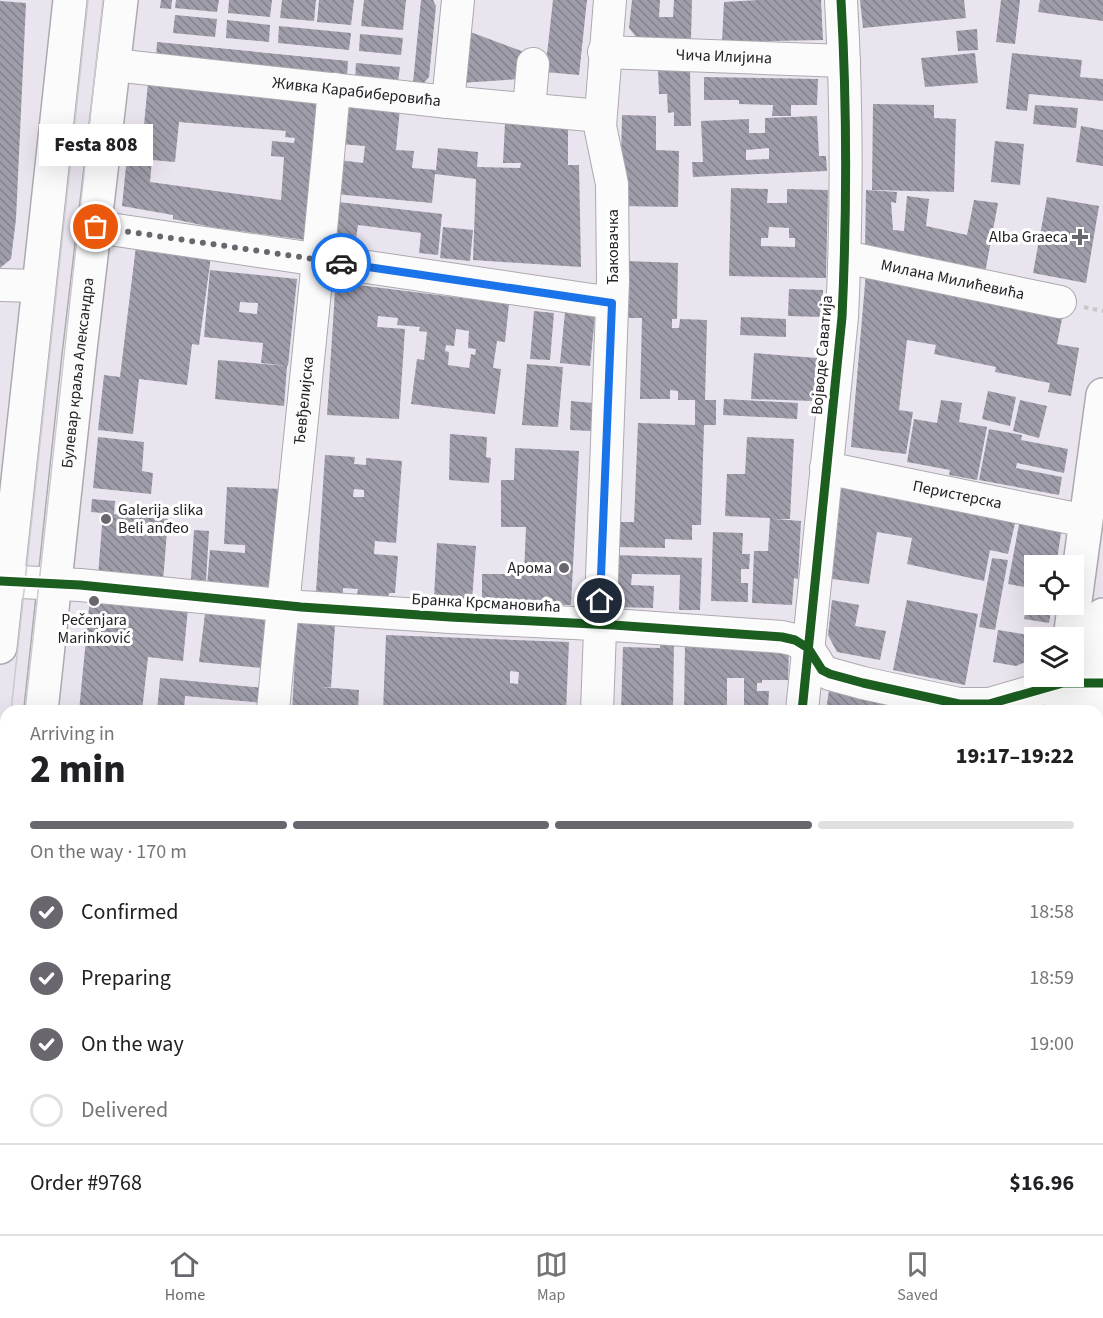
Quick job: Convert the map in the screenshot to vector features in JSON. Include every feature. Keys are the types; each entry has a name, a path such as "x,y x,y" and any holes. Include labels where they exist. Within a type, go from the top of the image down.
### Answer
{"main road":[{"path":"0,647 4,581 70,0"},
{"name":"Булевар краља Александра","path":"42,705 79,358 122,0"},
{"path":"1072,627 1103,395"},
{"path":"1079,691 1103,615"}],"street":[{"path":"448,102 458,0"},
{"name":"Ђаковачка","path":"597,705 612,303 612,184 600,132 600,116 610,0"},
{"name":"Војводе Саватија","path":"803,705 842,317 845,257 844,61 841,0"},
{"name":"Чича Илијина","path":"604,52 844,61"},
{"path":"529,109 533,64"},
{"name":"Живка Карабиберовића","path":"114,65 448,102 600,116"},
{"name":"Ђевђелијска","path":"274,705 334,89"},
{"path":"96,227 612,303"},
{"name":"Милана Милићевића","path":"845,257 1059,302"},
{"path":"0,285 38,286"},
{"name":"Перистерска","path":"826,468 1086,521"},
{"name":"Бранка Крсмановића","path":"4,581 282,605 782,637 795,640 808,648"},
{"path":"808,648 822,670 830,674 958,704 989,704 1079,691"}],"building":[{"path":"161,0 172,0 171,9 160,8"},
{"path":"176,0 219,0 217,12 175,8"},
{"path":"229,0 272,0 270,17 228,13"},
{"path":"282,0 316,0 314,21 280,18"},
{"path":"319,0 354,0 351,25 317,22"},
{"path":"364,0 406,0 403,30 361,26"},
{"path":"421,0 433,0 436,6 429,77 424,83 413,83"},
{"path":"553,0 587,0 579,75 545,72"},
{"path":"632,0 660,0 659,17 673,17 674,0 692,0 691,39 637,38 629,28"},
{"path":"821,0 823,40 722,42 724,2"},
{"path":"860,0 964,0 966,18 863,28"},
{"path":"1001,0 1020,0 1015,44 996,42"},
{"path":"1040,0 1103,0 1103,21 1038,12"},
{"path":"0,1 26,3 16,219 11,259 0,268"},
{"path":"175,15 217,19 215,37 173,33"},
{"path":"227,20 270,25 269,42 226,38"},
{"path":"279,26 351,33 349,50 278,43"},
{"path":"977,29 978,50 958,51 956,31"},
{"path":"465,30 524,52 520,79 460,83"},
{"path":"360,34 403,38 401,55 359,51"},
{"path":"157,42 348,61 347,77 156,58"},
{"path":"975,53 978,83 925,87 921,58"},
{"path":"1012,53 1082,60 1080,77 1103,79 1103,101 1029,94 1027,111 1006,109"},
{"path":"356,63 400,67 398,82 355,78"},
{"path":"658,70 690,70 691,126 674,126 674,112 668,113 667,94 659,94"},
{"path":"704,77 818,79 817,105 791,105 791,116 772,116 773,105 739,104 739,100 704,100"},
{"path":"148,82 318,97 306,240 211,227 173,219 173,215 122,206 127,156 141,158","holes":["179,122 286,131 285,137 295,138 294,143 272,141 271,156 284,157 281,200 150,182 152,160 175,162"]},
{"path":"344,102 400,108 396,150 414,151 412,168 436,170 438,148 478,152 477,167 520,168 521,163 503,163 505,123 568,128 568,165 579,165 581,267 473,260 476,179 435,174 432,203 335,194 339,160 363,163 365,146 340,144"},
{"path":"873,104 934,105 934,118 956,119 954,192 872,190"},
{"path":"1035,105 1078,108 1076,128 1033,124"},
{"path":"622,115 656,116 656,150 679,151 678,207 620,206"},
{"path":"817,116 819,156 826,156 827,171 693,177 692,162 703,162 701,121 749,119 749,133 765,133 765,118","holes":["769,148 769,159 746,160 746,150"]},
{"path":"1081,126 1103,130 1103,166 1076,162"},
{"path":"995,141 1024,144 1020,185 991,182"},
{"path":"731,188 768,189 767,203 787,203 787,189 828,190 826,278 729,276","holes":["769,227 789,228 789,238 795,238 795,247 761,246 761,238 768,238"]},
{"path":"866,190 897,192 896,203 891,202 893,230 904,231 907,196 929,199 926,226 967,235 974,200 998,203 985,273 865,249"},
{"path":"1047,197 1099,206 1086,283 1033,273"},
{"path":"338,202 442,214 438,255 419,253 421,233 358,225 356,239 334,236"},
{"path":"443,227 473,230 470,261 440,258"},
{"path":"136,246 211,256 199,345 192,344 187,385 139,379 133,434 98,430 104,375 120,377"},
{"path":"628,261 678,263 677,319 672,319 672,328 679,328 680,319 707,320 705,400 716,400 716,425 704,425 701,525 692,525 692,540 665,539 665,548 617,547 618,522 634,522 638,423 695,425 695,400 678,400 678,391 670,390 670,399 640,399 642,318 626,318"},
{"path":"210,270 297,279 288,366 261,363 263,343 204,337","holes":["240,302 258,303 257,314 239,312"]},
{"path":"866,272 1063,314 1057,344 1079,348 1071,396 1048,392 1050,383 995,372 996,367 934,354 936,345 907,340 899,410 913,412 906,454 851,447"},
{"path":"342,283 509,304 505,342 497,341 493,368 501,369 495,414 411,404 417,359 424,360 427,332 419,331 420,327 397,325 398,318 378,316 377,327 405,329 399,419 327,415 335,291","holes":["456,329 469,331 468,348 476,349 475,355 471,354 469,368 448,365 449,352 445,351 446,345 454,346"]},
{"path":"789,289 823,290 822,317 788,316"},
{"path":"534,311 554,313 550,360 530,359"},
{"path":"565,312 595,316 590,366 560,363"},
{"path":"741,317 786,319 786,337 740,335"},
{"path":"754,353 817,358 814,401 751,399"},
{"path":"218,360 287,366 284,406 215,399"},
{"path":"527,364 563,367 558,427 522,425"},
{"path":"988,391 1016,397 1010,426 982,419"},
{"path":"724,399 798,403 797,419 723,415"},
{"path":"941,400 962,403 959,422 987,427 977,480 949,475 950,470 907,462 914,419 937,423"},
{"path":"1020,400 1047,406 1039,438 1013,431"},
{"path":"571,401 593,403 591,431 570,430"},
{"path":"989,429 1022,435 1021,440 1068,449 1064,473 1017,463 1016,468 1062,477 1059,495 979,480"},
{"path":"450,434 487,437 486,457 491,458 489,483 449,480"},
{"path":"98,437 144,442 142,471 153,473 151,494 93,488"},
{"path":"747,437 794,439 790,519 775,519 801,521 798,579 794,578 792,605 752,603 754,551 768,551 770,518 725,516 727,474 745,474"},
{"path":"515,448 579,451 571,605 482,604 482,574 524,574 526,527 501,527 501,480 514,480"},
{"path":"325,455 355,457 354,464 366,465 366,458 402,461 396,543 375,541 374,554 398,556 395,593 389,593 388,597 357,595 358,589 343,588 343,594 316,592","holes":["354,489 364,490 364,497 353,497"]},
{"path":"838,476 1016,519 1008,554 990,550 984,581 907,564 912,538 877,532 869,584 825,578"},
{"path":"227,487 283,489 275,593 207,585 210,550 245,553 245,545 224,544"},
{"path":"92,499 115,501 114,514 168,519 163,581 98,576 103,513 91,512"},
{"path":"1020,519 1062,527 1058,555 1024,555 1024,587 1008,584"},
{"path":"194,530 209,531 206,581 191,579"},
{"path":"713,532 743,533 742,554 750,554 749,569 741,569 741,583 748,583 748,602 711,601"},
{"path":"437,543 476,546 472,600 434,597"},
{"path":"615,555 702,558 700,610 679,610 680,575 632,574 631,585 654,586 653,608 613,607"},
{"path":"992,558 1008,560 995,630 979,627"},
{"path":"90,598 188,608 183,661 148,657 143,705 80,705"},
{"path":"832,600 859,605 855,626 886,631 880,660 837,652 828,635"},
{"path":"907,600 978,614 965,685 893,670"},
{"path":"205,614 267,620 262,668 199,662"},
{"path":"1025,615 1050,615 1049,623 1024,619"},
{"path":"297,623 335,625 331,687 322,687 359,690 358,705 292,705"},
{"path":"998,630 1024,634 1024,663 1016,666 993,662"},
{"path":"386,635 569,642 566,705 383,705","holes":["510,671 519,672 518,684 510,683"]},
{"path":"660,641 674,642 673,705 621,705 623,647 660,648"},
{"path":"685,642 702,643 702,648 789,650 788,680 762,680 762,683 757,683 757,691 769,691 768,705 744,705 744,678 727,678 727,705 684,705"},
{"path":"160,678 264,688 263,703 185,696 184,705 158,705"},
{"path":"830,683 906,703 906,705 827,705"}],"tram line":[{"path":"12,705 88,0"},
{"path":"26,705 103,0"}],"cycle path":[{"path":"803,705 842,317 846,158 841,0"},
{"path":"0,581 80,585 301,607 782,637 795,640 808,648 822,670 830,674 959,704 989,704 1063,683 1103,683"}],"way so far":[{"path":"96,227 341,263"}],"place":[{"name":"Festa 808","path":"96,227"},
{"name":"Alba Graeca","path":"1080,237"},
{"name":"Galerija slika Beli anđeo","path":"106,519"},
{"name":"Арома","path":"564,568"},
{"name":"Pečenjara Marinković","path":"94,601"}],"route":[{"path":"341,263 612,303 600,601"}]}
